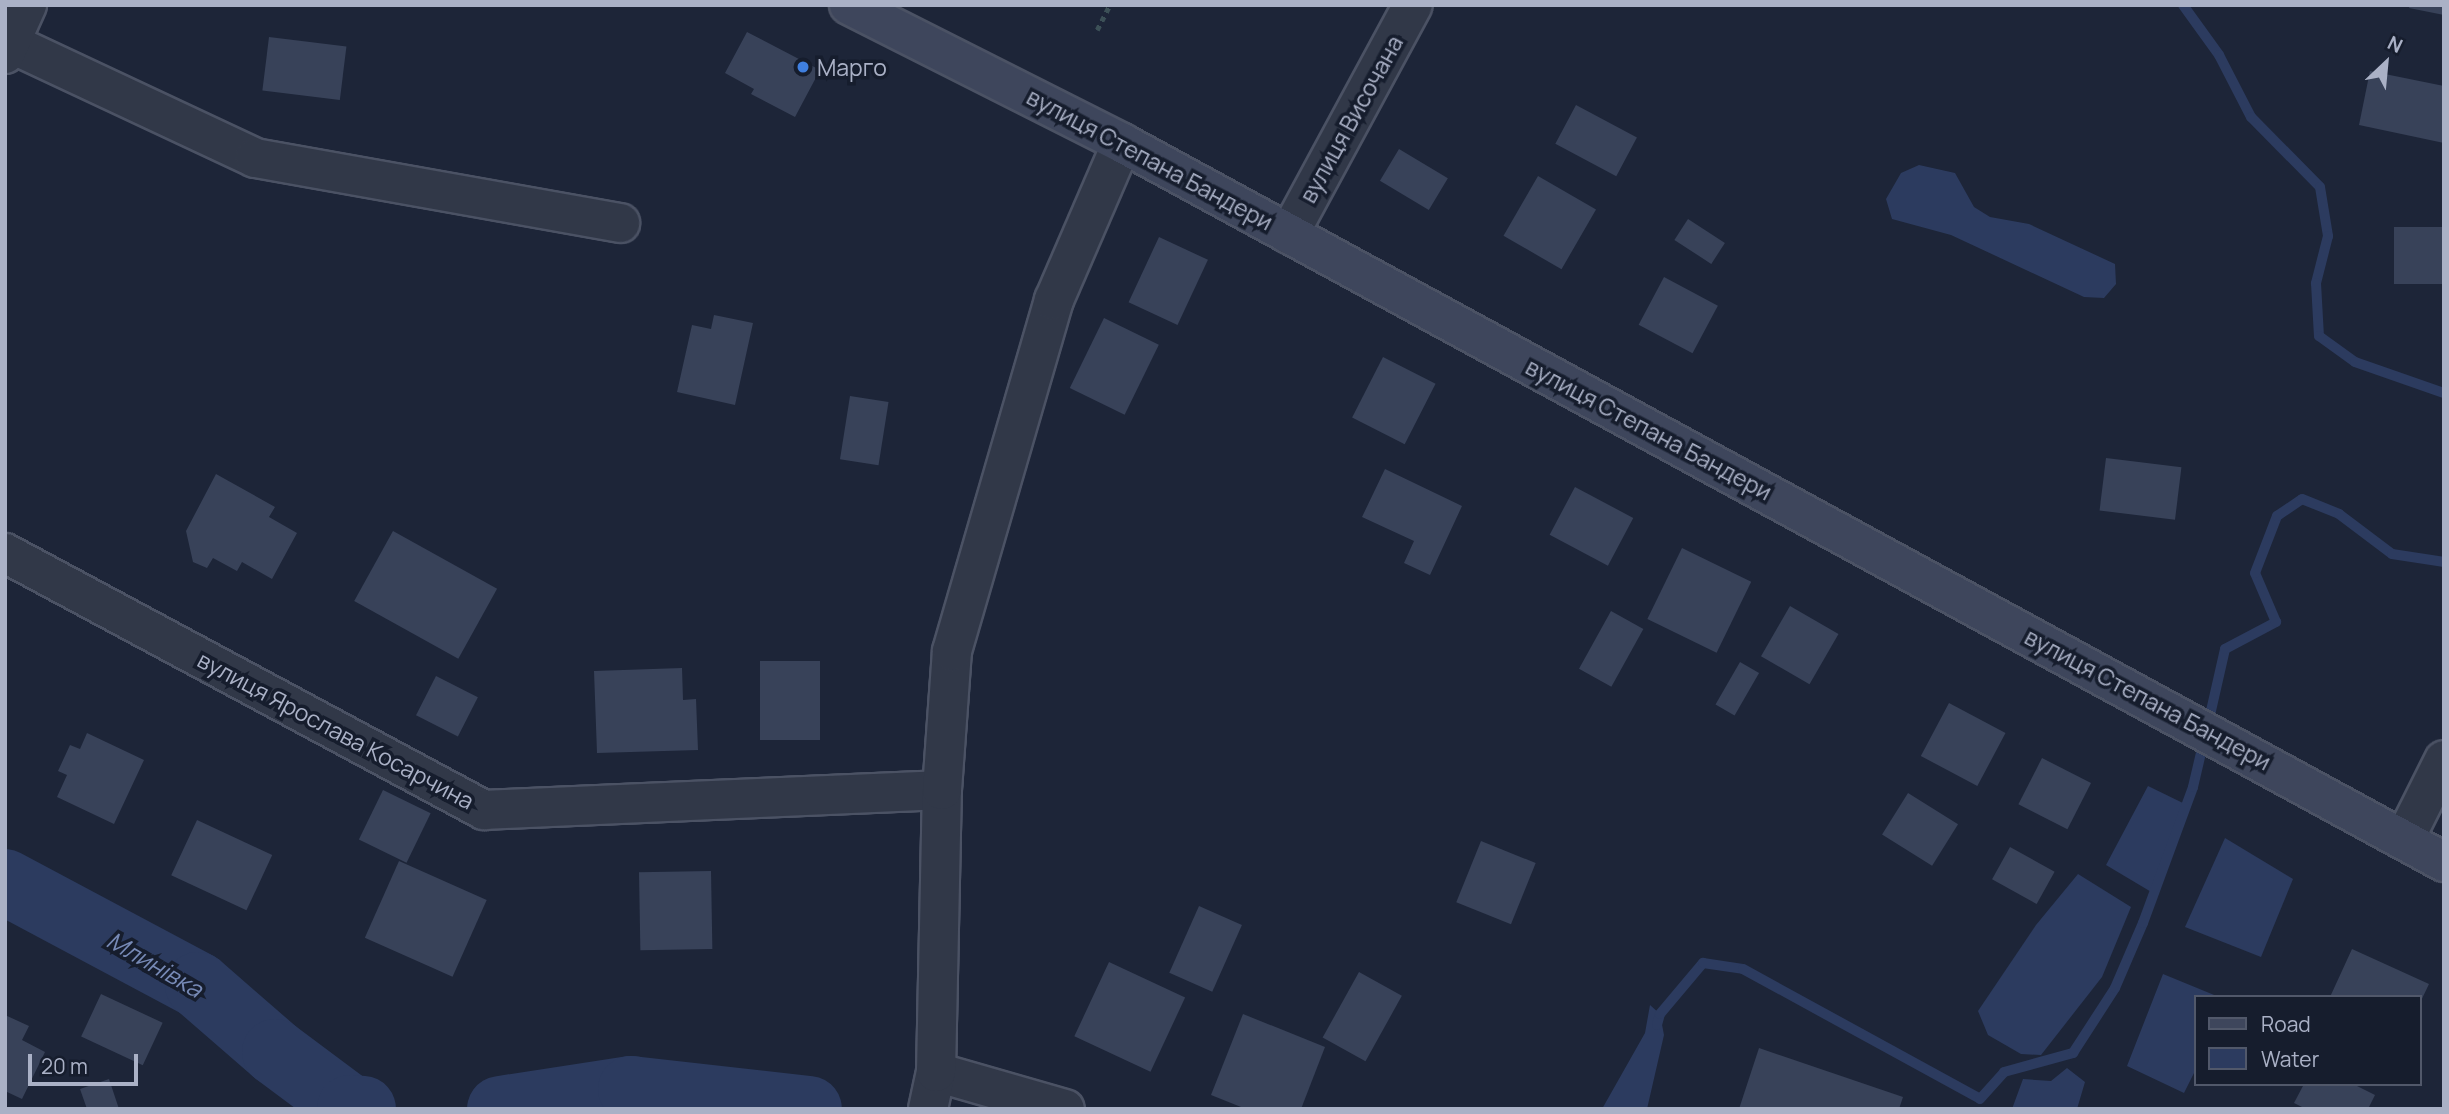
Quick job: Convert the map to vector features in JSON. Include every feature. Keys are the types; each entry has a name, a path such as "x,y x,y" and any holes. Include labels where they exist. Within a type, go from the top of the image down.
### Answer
{"main road":[{"name":"вулиця Степана Бандери","path":"849,5 1122,143 2405,838 2444,862"}],"street":[{"path":"27,5 8,49 256,158 620,223"},
{"name":"вулиця Височана","path":"1289,234 1413,5"},
{"path":"1065,1109 931,1094 942,790 952,651 1054,300 1122,143"},
{"name":"вулиця Ярослава Косарчина","path":"5,553 484,810 942,790"},
{"path":"2405,838 2444,760"}],"path":[{"path":"1097,30 1110,5"}],"water":[{"path":"1919,165 1955,173 1974,207 1990,217 2029,224 2115,264 2116,284 2104,298 2084,297 1951,235 1892,219 1886,199 1901,173"},
{"path":"2148,786 2187,805 2153,893 2106,865"},
{"path":"2225,838 2293,879 2261,957 2185,927"},
{"path":"2078,874 2131,907 2102,977 2041,1055 2021,1054 1988,1035 1978,1011 2036,925"},
{"path":"2163,974 2214,995 2194,995 2194,1073 2184,1093 2127,1066"},
{"path":"1650,1005 1660,1014 1664,1035 1647,1109 1602,1109 1645,1033"},
{"path":"2067,1068 2085,1082 2077,1109 2012,1109 2023,1079 2051,1081"}],"building":[{"path":"2410,5 2444,5 2444,15 2409,8"},
{"path":"747,32 820,70 795,117 751,94 754,89 725,73"},
{"path":"269,37 346,47 340,100 262,91"},
{"path":"2370,71 2444,86 2444,143 2359,125"},
{"path":"1576,105 1637,137 1616,176 1555,144"},
{"path":"1399,149 1448,178 1429,210 1380,181"},
{"path":"1538,176 1596,210 1562,269 1504,236"},
{"path":"1688,219 1725,243 1711,264 1674,240"},
{"path":"2394,227 2444,227 2444,284 2394,284"},
{"path":"1159,237 1208,260 1178,325 1129,302"},
{"path":"1664,277 1718,306 1693,353 1639,325"},
{"path":"714,315 753,323 735,405 677,392 692,325 711,329"},
{"path":"1104,318 1159,345 1125,415 1070,388"},
{"path":"1383,357 1436,384 1405,444 1352,418"},
{"path":"850,396 889,402 879,465 840,459"},
{"path":"2106,458 2181,467 2175,520 2100,511"},
{"path":"1385,469 1462,506 1430,575 1404,563 1414,541 1362,517"},
{"path":"216,474 275,507 269,517 297,533 272,579 242,562 237,571 213,558 207,568 193,562 186,531"},
{"path":"1575,487 1633,518 1608,566 1550,535"},
{"path":"393,531 497,589 458,659 354,601"},
{"path":"1682,548 1751,582 1717,653 1647,619"},
{"path":"1790,606 1838,634 1809,684 1761,656"},
{"path":"1611,611 1643,629 1611,687 1579,669"},
{"path":"760,661 820,661 820,740 760,740"},
{"path":"1740,662 1759,673 1735,715 1716,704"},
{"path":"682,668 683,700 696,699 698,750 597,753 594,671"},
{"path":"436,676 478,697 458,737 416,715"},
{"path":"1949,703 2006,733 1977,786 1921,756"},
{"path":"87,733 144,760 114,824 57,797 67,775 58,771 70,745 80,749"},
{"path":"2042,758 2091,783 2067,829 2018,804"},
{"path":"383,790 431,813 407,863 359,839"},
{"path":"1908,793 1958,824 1932,866 1882,835"},
{"path":"197,820 272,855 246,910 171,875"},
{"path":"1481,841 1536,863 1511,924 1456,902"},
{"path":"2010,847 2055,872 2037,904 1992,879"},
{"path":"399,861 487,900 453,977 365,938"},
{"path":"711,871 712,949 640,950 639,872"},
{"path":"1199,906 1242,925 1212,992 1169,973"},
{"path":"2352,949 2429,984 2421,1001 2421,995 2331,995"},
{"path":"1109,962 1185,997 1150,1072 1074,1036"},
{"path":"1359,972 1402,996 1365,1061 1323,1038"},
{"path":"101,994 163,1023 143,1065 81,1037"},
{"path":"1243,1014 1325,1047 1301,1109 1246,1109 1211,1095"},
{"path":"5,1015 29,1026 22,1040 45,1052 22,1099 5,1091"},
{"path":"1759,1048 1903,1097 1899,1109 1739,1109"},
{"path":"109,1079 119,1109 87,1109 80,1089"},
{"path":"2303,1086 2357,1086 2375,1095 2368,1109 2306,1109 2294,1103"}],"waterway":[{"path":"2183,5 2219,55 2251,117 2320,187 2328,236 2316,283 2319,336 2355,362 2444,393"},
{"path":"2208,724 2225,649 2276,622 2255,573 2277,516 2302,499 2339,514 2392,554 2444,562"},
{"path":"1657,1025 1660,1014 1703,963 1743,969 1980,1099 2004,1072 2073,1053 2115,988 2143,923 2193,787 2204,740"},
{"name":"Млинівка","path":"5,882 198,985 275,1052 350,1108 363,1109"},
{"name":"Млинівка","path":"500,1109 631,1089 809,1109"}],"place":[{"name":"Марго","path":"803,67"}]}
